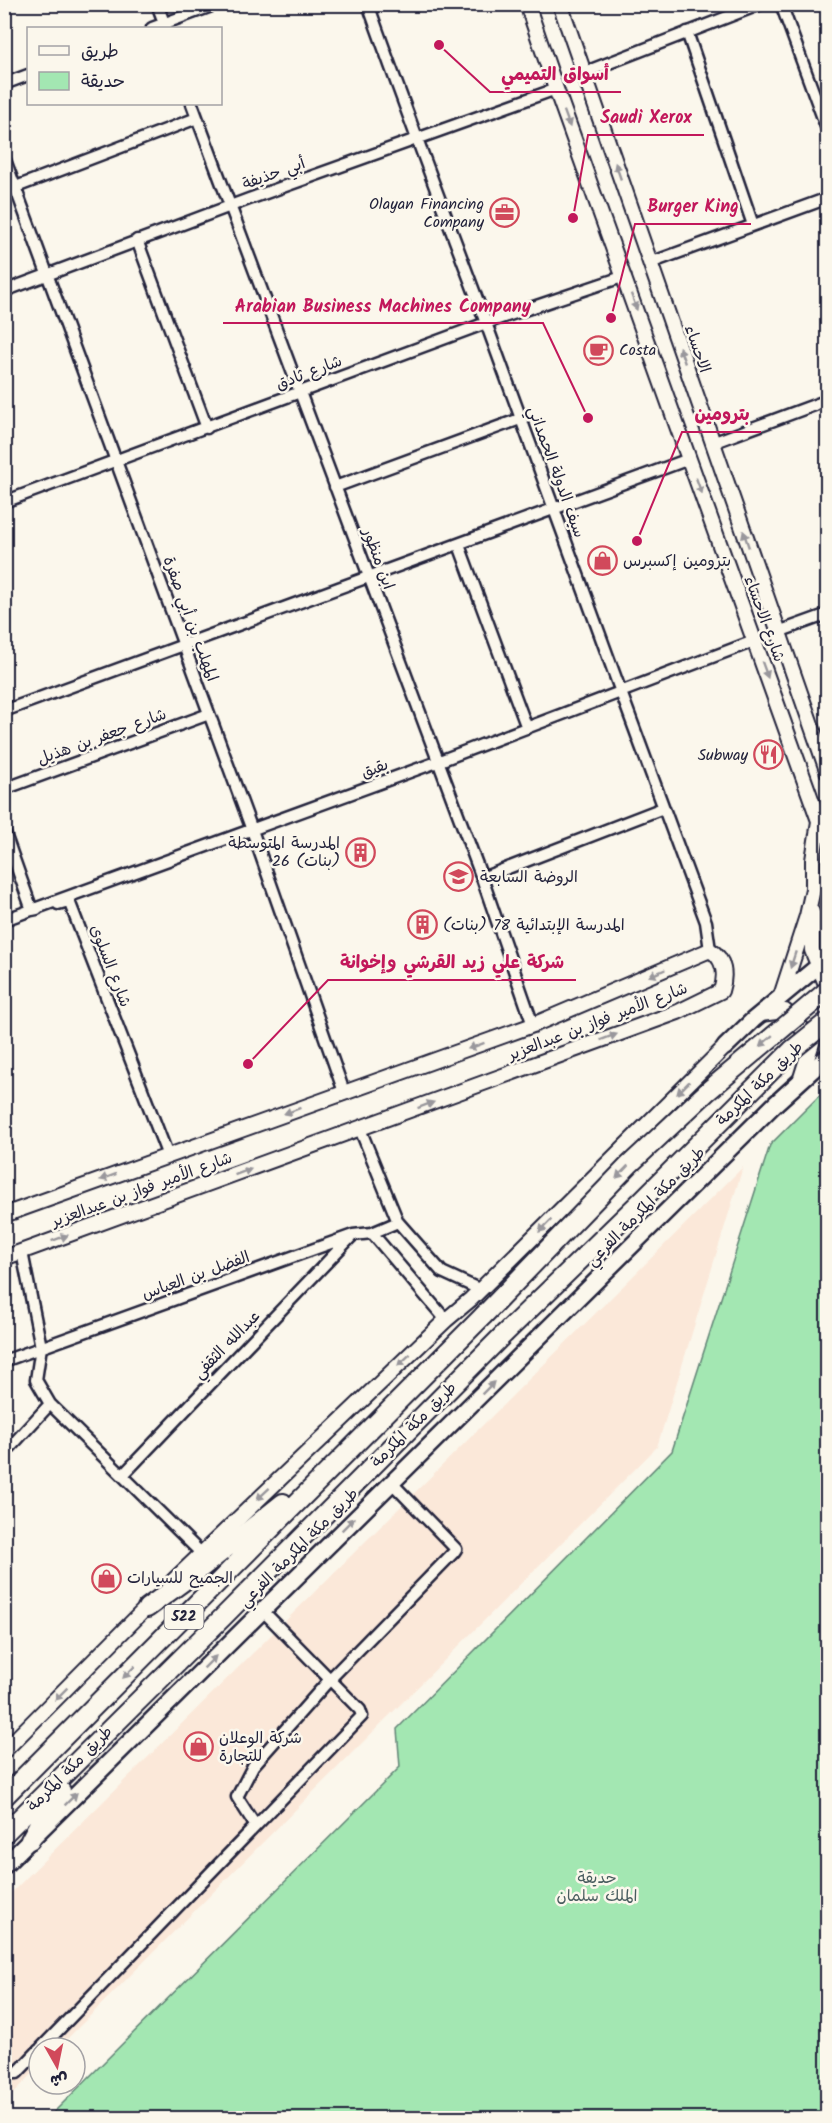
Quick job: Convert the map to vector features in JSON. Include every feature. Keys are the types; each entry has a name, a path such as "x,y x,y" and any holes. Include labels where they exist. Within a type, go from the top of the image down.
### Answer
{"highway":[{"name":"طريق مكة المكرمة","path":"4,1797 483,1316 629,1166 708,1091 828,989"},
{"name":"طريق مكة المكرمة","path":"4,1834 504,1334 792,1050 828,1021"},
{"path":"147,1608 212,1560 363,1437"},
{"path":"30,1840 51,1801 223,1617"}],"main road":[{"name":"شارع الاحساء","path":"527,4 819,821 828,837"},
{"name":"الاحساء","path":"560,4 828,773"},
{"path":"819,821 813,860 812,950 823,962 828,989"},
{"path":"781,996 807,916 813,889"},
{"name":"شارع الأمير فواز بن عبدالعزير","path":"4,1215 533,1026 710,950 717,954 721,961 724,980 721,991 678,1012 4,1258"},
{"path":"4,1751 201,1553 446,1320 481,1290 725,1047 760,1014 823,962"},
{"path":"760,1014 785,1011 813,1040 800,1082"},
{"name":"طريق مكة المكرمة الفرعي","path":"4,1866 391,1482 827,1058"}],"street":[{"path":"157,4 165,26 217,4"},
{"name":"سيف الدولة الحمداني","path":"368,4 619,691 706,922 710,950"},
{"path":"583,73 760,4"},
{"path":"781,4 828,132"},
{"path":"687,32 753,225"},
{"path":"4,84 27,75"},
{"name":"أبي حذيفة","path":"4,291 137,240 556,89"},
{"name":"ابن منظور","path":"192,105 482,878 533,1026"},
{"path":"16,187 197,118"},
{"name":"المهلب بن أبي صفرة","path":"4,157 252,830 344,1092"},
{"path":"650,263 828,198"},
{"path":"137,240 207,428"},
{"name":"شارع ثادق","path":"4,502 486,323 625,276"},
{"path":"712,442 828,400"},
{"path":"335,487 520,419"},
{"path":"4,711 689,459"},
{"path":"459,545 527,728"},
{"path":"778,632 828,614"},
{"name":"بقيق","path":"4,920 437,762 754,640"},
{"name":"شارع جعفر بن هذيل","path":"4,789 209,714"},
{"path":"482,878 663,808"},
{"path":"4,831 32,910"},
{"name":"شارع السلوى","path":"32,910 69,901 168,1156"},
{"path":"360,1129 398,1222 442,1272 481,1290"},
{"name":"الفضل بن العباس","path":"4,1361 398,1222"},
{"path":"372,1233 446,1320"},
{"name":"عبدالله الثقفي","path":"123,1475 353,1236"},
{"path":"22,1252 41,1347 36,1380 50,1404 201,1553"},
{"path":"4,1454 50,1404"},
{"path":"255,1825 237,1797 253,1766 331,1678 456,1549 391,1482"},
{"path":"53,2036 362,1716 360,1710 331,1678 262,1610"},
{"path":"4,2067 12,2073 17,2073 27,2063"}],"shaded area":[{"path":"743,1167 657,1447 70,2036 27,2036 27,2079 5,2102 5,1899"}],"green space":[{"name":"حديقة الملك سلمان","path":"827,1088 827,2118 48,2118 70,2096 87,2096 87,2079 400,1767 397,1729 672,1451 770,1145"}],"place":[{"name":"أسواق التميمي","path":"439,45"},
{"name":"Olayan Financing Company","path":"505,213"},
{"name":"Saudi Xerox","path":"573,218"},
{"name":"Burger King","path":"611,318"},
{"name":"Costa","path":"598,350"},
{"name":"Arabian Business Machines Company","path":"588,418"},
{"name":"بترومين","path":"637,541"},
{"name":"بترومين إكسبرس","path":"602,561"},
{"name":"Subway","path":"769,755"},
{"name":"المدرسة المتوسطة 26 (بنات)","path":"361,852"},
{"name":"الروضة السابعة","path":"459,877"},
{"name":"المدرسة الإبتدائية 78 (بنات)","path":"422,925"},
{"name":"شركة علي زيد القرشي وإخوانة","path":"248,1064"},
{"name":"الجميح للسيارات","path":"106,1578"},
{"name":"شركة الوعلان للتجارة","path":"198,1747"}]}
